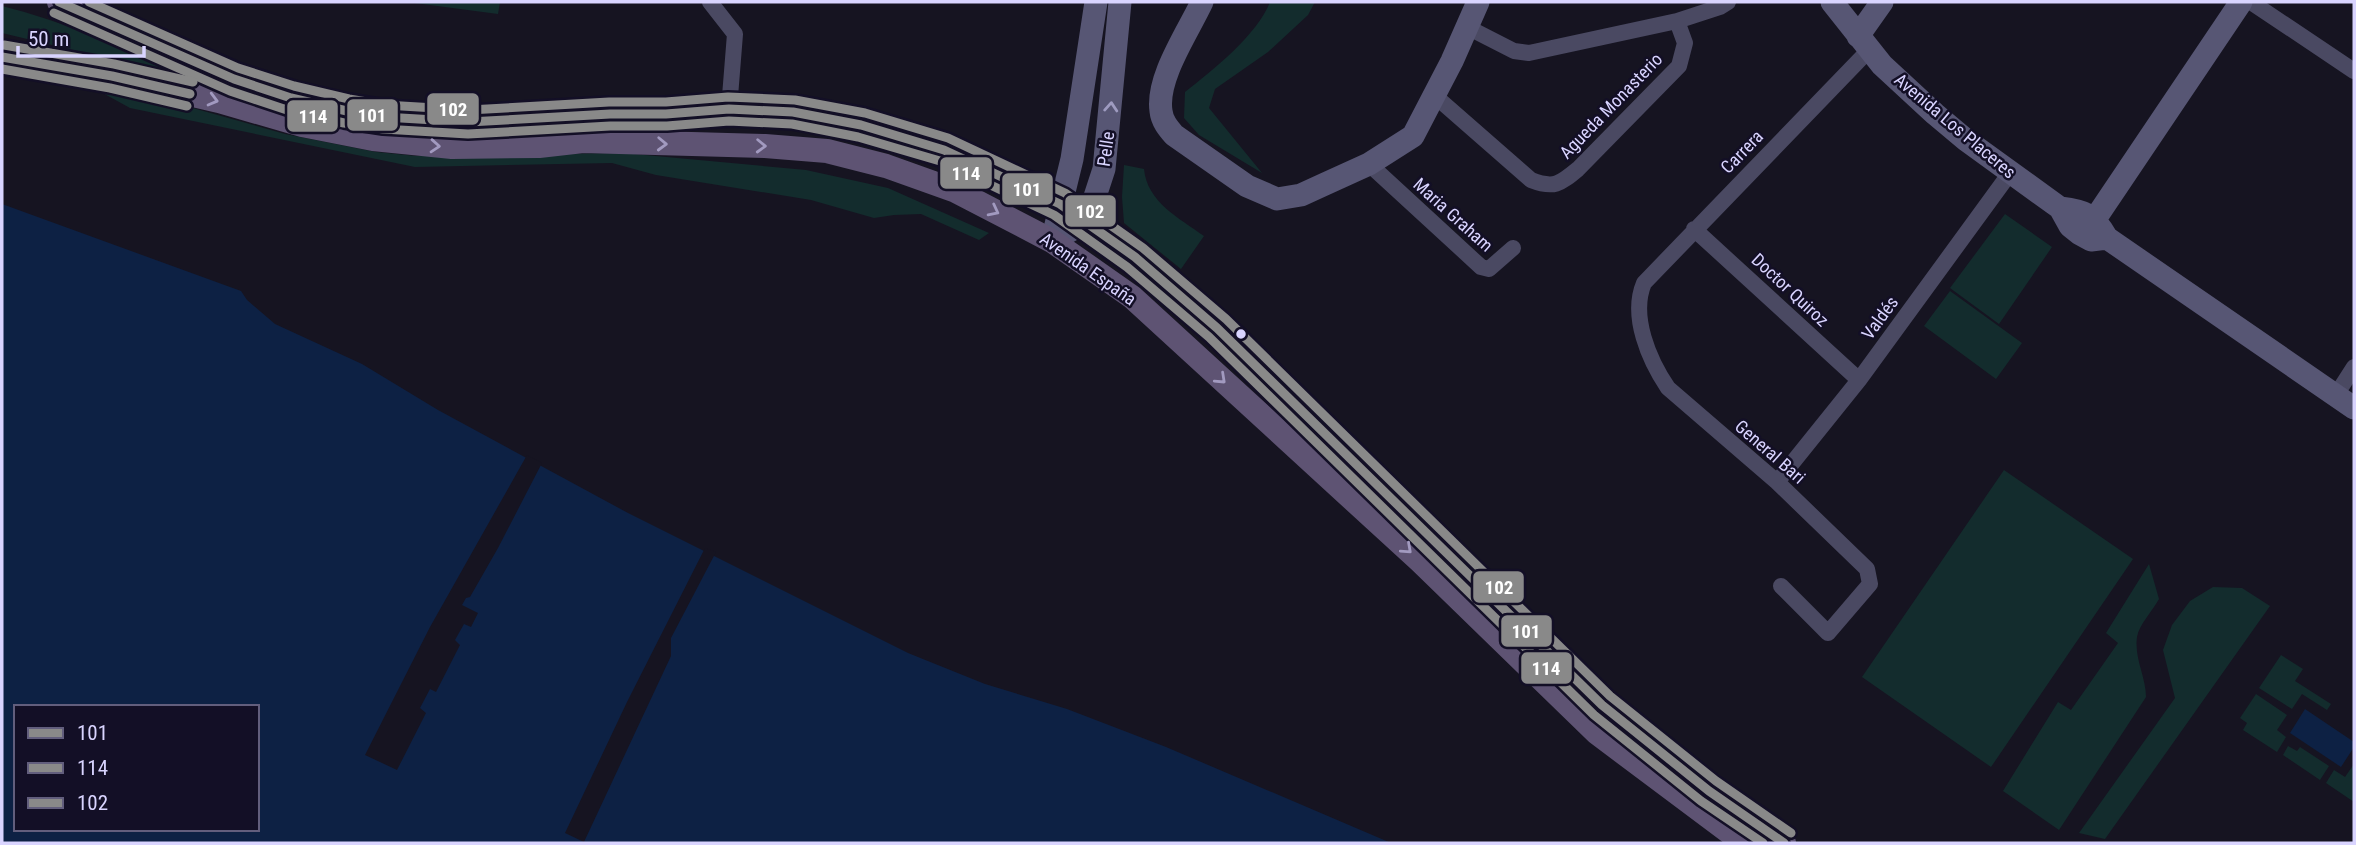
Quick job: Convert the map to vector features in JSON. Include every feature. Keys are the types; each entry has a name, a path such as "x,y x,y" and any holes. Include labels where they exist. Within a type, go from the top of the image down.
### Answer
{"main road":[{"name":"Avenida España","path":"59,2 234,79 291,98 384,117 469,122 729,109 793,112 861,124 944,150 1060,204 1087,221 1173,287 1602,705 1709,791 1784,843"},
{"name":"Pelle","path":"1052,241 1072,159 1096,2"},
{"name":"Pelle","path":"1087,221 1104,169 1120,2"},
{"path":"1202,2 1166,74 1161,113 1174,135 1247,186 1277,199 1301,195 1369,164 1413,136 1435,96 1478,2"},
{"name":"Avenida Los Placeres","path":"1832,2 1863,43 1935,114 2010,173 2060,208 2078,211 2345,401"},
{"path":"1863,43 1882,2"},
{"path":"2101,228 2241,2"},
{"name":"Avenida España","path":"2,57 112,76 314,128 408,144 496,148 583,141 765,146 827,151 886,166 956,191 1052,241 1132,297 1411,553 1597,733 1744,843"},
{"path":"1052,241 1087,221"}],"street":[{"path":"710,2 735,34 729,109"},
{"path":"1467,27 1514,51 1529,53 1677,21 1728,2"},
{"path":"2251,2 2354,71"},
{"name":"Agueda Monasterio","path":"1435,96 1531,180 1545,185 1561,183 1679,66 1685,43 1677,21"},
{"name":"Carrera","path":"1644,283 1863,43"},
{"name":"Maria Graham","path":"1369,164 1482,267 1489,270 1513,248"},
{"name":"Valdés","path":"1777,482 1859,380 2010,173"},
{"name":"Doctor Quiroz","path":"1694,229 1859,380"},
{"name":"General Bari","path":"1644,283 1639,295 1639,314 1644,337 1660,376 1668,388 1777,482 1867,569 1871,577 1870,584 1828,633 1781,586"},
{"path":"2345,401 2354,367"}],"green space":[{"path":"407,2 500,2 498,14"},
{"path":"1270,2 1315,2 1308,15 1268,52 1215,89 1209,108 1262,173 1199,135 1184,118 1185,92 1245,39"},
{"path":"2,6 69,27 134,52 177,71 175,78 111,59 2,33"},
{"path":"90,86 157,98 285,134 376,152 416,156 623,153 806,170 888,188 989,233 979,240 921,214 874,218 811,200 656,175 612,163 415,167 130,108"},
{"path":"1124,165 1144,169 1146,181 1158,200 1175,216 1204,236 1181,269 1124,223"},
{"path":"2005,214 2052,247 1999,324 1950,288"},
{"path":"1950,291 2022,343 1996,379 1924,326"},
{"path":"2004,470 2133,559 1991,767 1862,677"},
{"path":"2149,564 2159,599 2137,637 2137,652 2146,697 2059,830 2003,791 2058,702 2071,710 2118,643 2106,633"},
{"path":"2213,587 2242,588 2270,606 2105,839 2079,833 2175,698 2163,650 2172,625 2190,601"},
{"path":"2281,655 2303,669 2295,681 2331,704 2327,710 2302,694 2292,709 2259,688"},
{"path":"2256,694 2287,715 2277,730 2286,737 2277,752 2243,730 2247,723 2240,718"},
{"path":"2288,746 2297,751 2300,747 2329,766 2320,780 2283,755"},
{"path":"2354,764 2354,802 2326,783 2334,770 2345,777"}],"water":[{"path":"2,204 241,291 247,300 275,324 362,364 438,410 628,513 908,653 985,684 1067,709 1166,747 1391,843 2,843"},
{"path":"2305,709 2354,742 2354,747 2341,767 2290,733"}],"pier":[{"path":"527,455 542,463 498,548 470,597 466,598 462,605 478,613 471,627 464,624 455,640 460,645 436,692 430,689 420,708 426,713 397,770 365,755 430,627"},
{"path":"705,548 716,552 671,638 671,656 584,842 565,833 627,702"}],"transit line":[{"name":"101","path":"59,2 234,79 291,98 347,111 384,117 469,122 729,109 793,112 861,125 944,150 1060,204 1135,257 1217,328 1602,705 1709,791 1784,843"},
{"name":"102","path":"89,2 238,68 294,86 349,99 385,105 469,110 728,97 795,100 865,113 948,138 1065,193 1143,248 1226,319 1610,696 1716,781 1791,833"},
{"name":"114","path":"54,13 230,91 287,110 344,123 383,129 468,134 729,121 792,124 858,137 940,161 1054,215 1127,267 1209,337 1594,715 1701,801 1763,843"},
{"name":"102","path":"4,45 114,64 193,82"},
{"name":"101","path":"2,57 112,76 190,94"},
{"name":"114","path":"2,69 110,88 187,106"}]}
